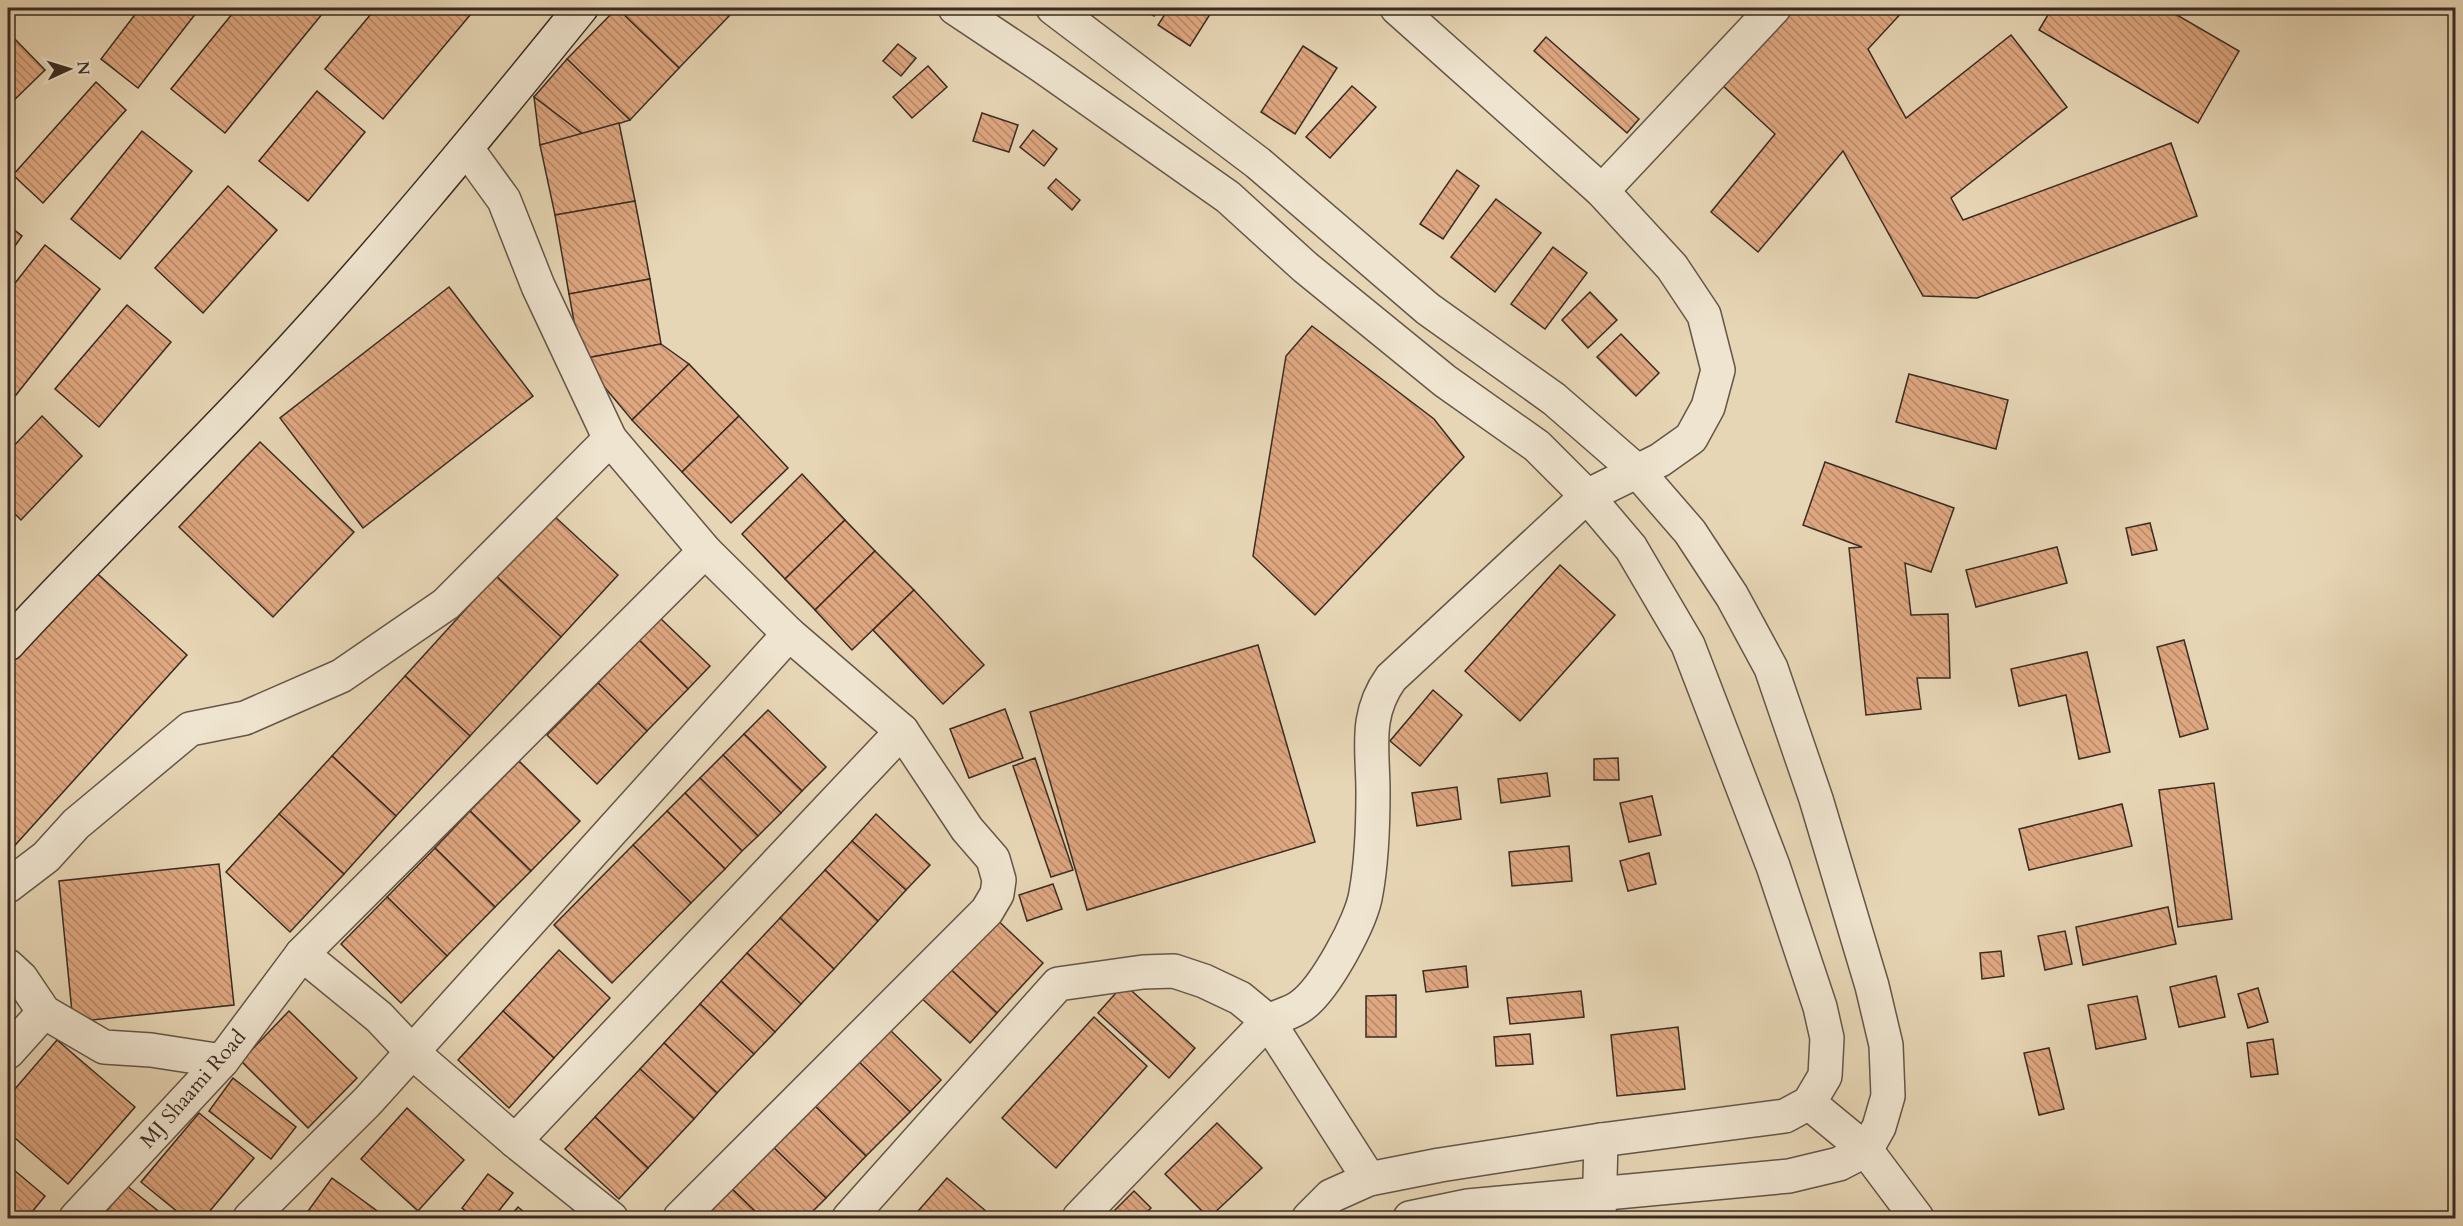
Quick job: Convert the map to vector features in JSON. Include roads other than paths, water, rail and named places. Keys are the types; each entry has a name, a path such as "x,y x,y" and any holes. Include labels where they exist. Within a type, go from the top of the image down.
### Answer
{"street":[{"path":"8,644 82,564 263,380 467,149 580,8"},
{"path":"955,8 1042,66 1228,197 1305,267 1445,381 1537,446 1587,496 1631,548 1688,645 1773,866 1820,1007 1827,1038 1825,1076 1809,1103 1785,1116 1601,1140 1440,1165 1369,1179 1331,1196 1308,1218"},
{"path":"1053,8 1258,162 1428,309 1554,399 1638,472 1690,532 1743,616 1772,669 1816,799 1872,986 1886,1045 1888,1096 1879,1127 1866,1150 1839,1164 1789,1176 1600,1206 1468,1206 1410,1218"},
{"path":"1079,1218 1268,1021 1301,1007 1323,984 1344,950 1366,895 1373,828 1370,733 1373,712 1380,694 1391,678 1587,496 1660,460 1691,438 1708,407 1718,370 1704,315 1672,267 1602,191 1397,8"},
{"path":"1602,191 1774,8"},
{"path":"467,149 504,200 538,286 610,439 705,551 789,634 902,731 967,829 993,859 999,880 997,894 987,911 680,1218"},
{"path":"1228,197 1258,162"},
{"path":"8,886 46,858 76,824 190,729 245,718 341,676 446,604 610,439"},
{"name":"MJ Shaami Road","path":"76,1218 222,1061 302,954 705,551"},
{"path":"250,1218 367,1102 789,634"},
{"path":"515,1141 902,731"},
{"path":"302,954 379,1017 412,1052 515,1141 611,1218"},
{"path":"8,966 21,978 44,1012 104,1047 151,1050 222,1061"},
{"path":"849,1218 1058,984 1143,972 1174,971 1204,981 1240,998 1268,1021 1369,1179"},
{"path":"8,1052 44,1012"},
{"path":"1809,1103 1866,1150 1917,1218"},
{"path":"1600,1206 1601,1140"}]}
